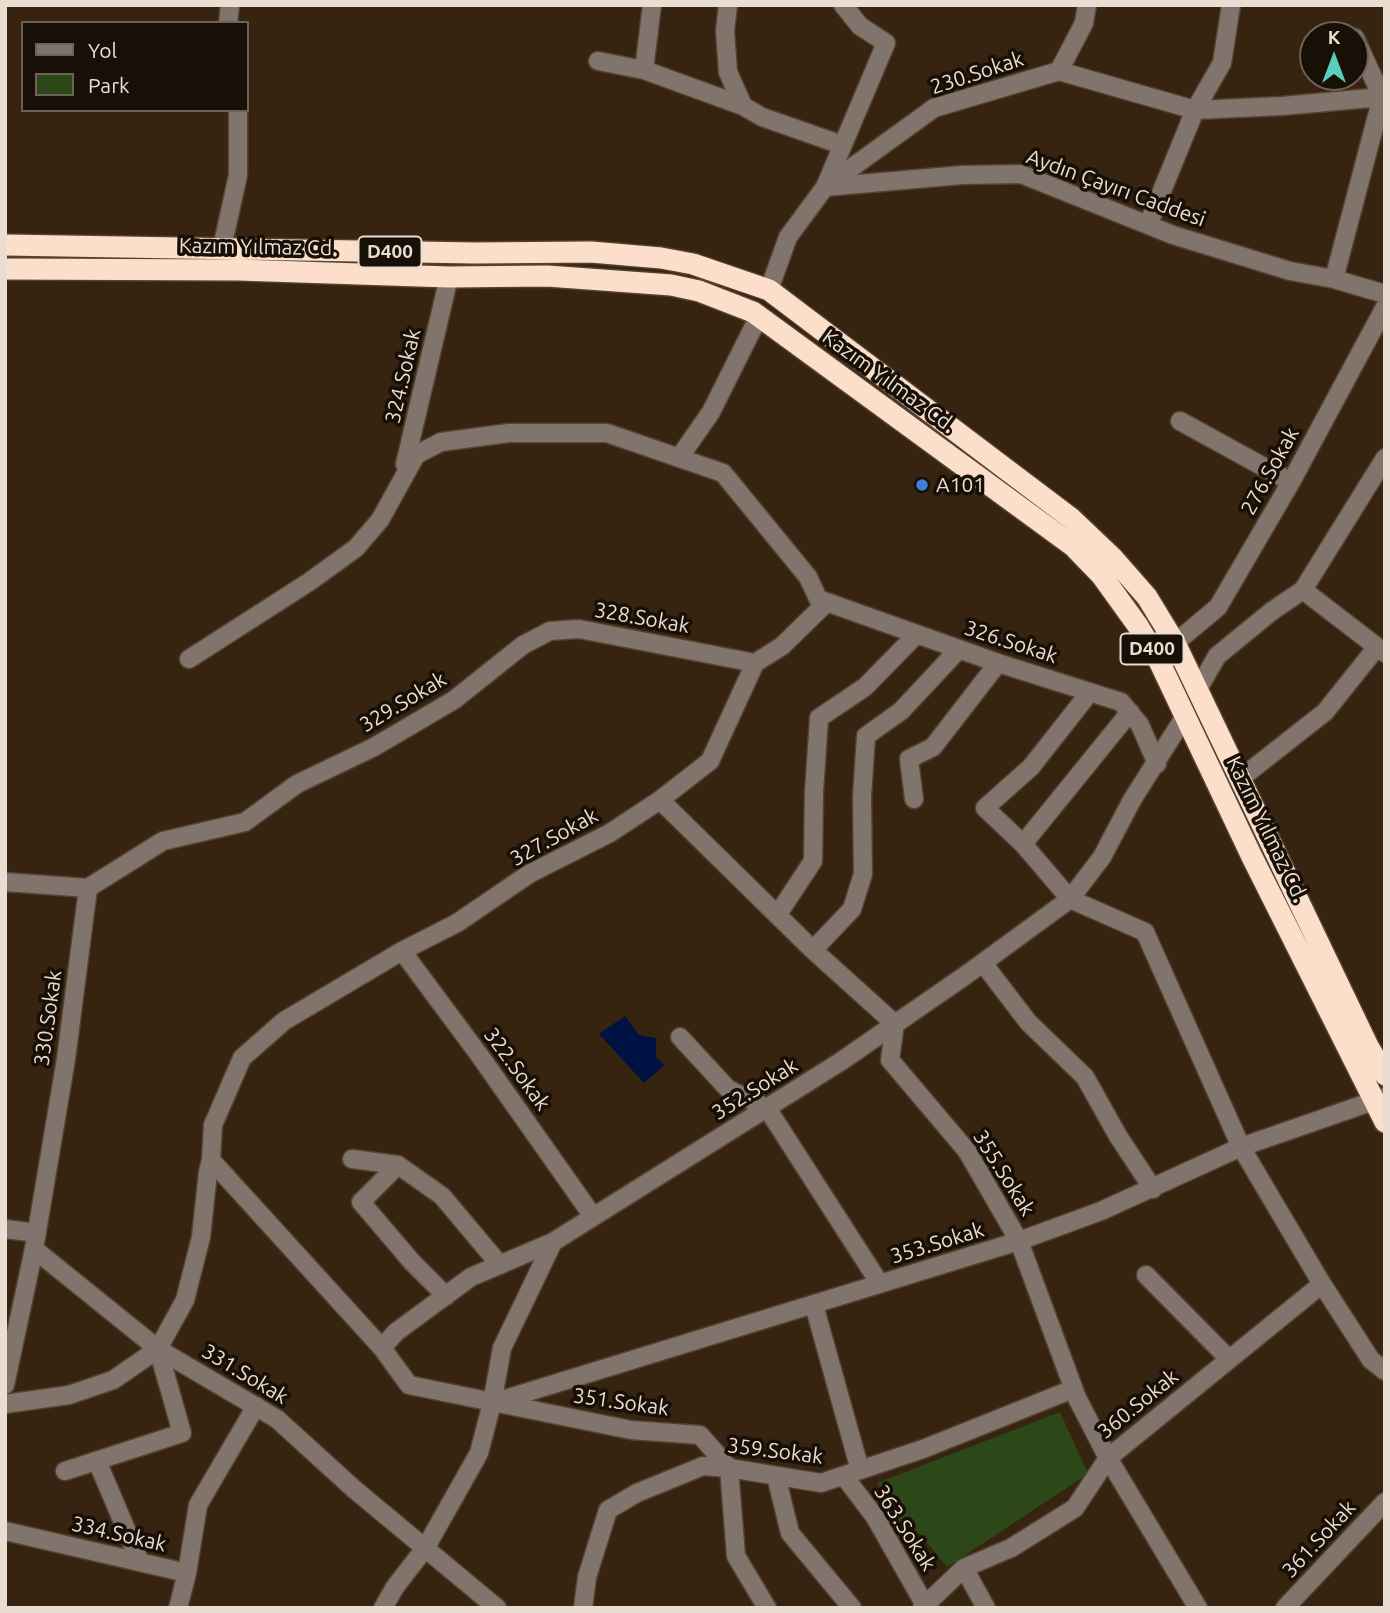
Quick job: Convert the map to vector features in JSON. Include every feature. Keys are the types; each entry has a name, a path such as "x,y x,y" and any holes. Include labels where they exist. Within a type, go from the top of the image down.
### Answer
{"highway":[{"name":"Kazım Yılmaz Cd.","path":"5,245 475,253 591,252 661,258 693,264 769,290 1072,519 1112,557 1147,597 1175,643 1198,689 1340,988 1385,1075"},
{"name":"Kazım Yılmaz Cd.","path":"5,269 547,276 671,285 699,290 759,316 1073,546 1102,576 1159,661 1252,857 1379,1099 1385,1122"}],"street":[{"path":"644,70 652,5"},
{"path":"728,5 725,31 728,72 743,106"},
{"path":"825,187 886,43 860,26 843,5"},
{"path":"1087,5 1084,23 1059,71 1195,110 1282,106 1383,95"},
{"path":"1148,225 1195,110 1222,63 1231,5"},
{"path":"598,61 644,70 743,106 762,117 842,145"},
{"path":"1334,279 1383,95 1369,66"},
{"name":"230.Sokak","path":"769,290 788,237 825,187 934,108 1059,71"},
{"path":"222,248 238,175 238,112"},
{"name":"Aydın Çayırı Caddesi","path":"825,187 962,175 1021,174 1148,225 1290,271 1334,279 1385,294"},
{"name":"324.Sokak","path":"400,485 449,276"},
{"name":"276.Sokak","path":"1175,643 1217,607 1291,482 1385,307"},
{"path":"679,458 711,412 759,316"},
{"path":"1180,421 1291,482"},
{"path":"189,659 309,582 356,548 380,520 416,455 441,442 509,433 607,433 723,473 808,577 822,607 782,646 755,663"},
{"path":"1198,689 1217,656 1272,611 1303,590 1385,458"},
{"path":"1241,778 1325,712 1381,650 1303,590"},
{"name":"326.Sokak","path":"818,599 998,663 1121,702 1130,712"},
{"name":"328.Sokak","path":"523,645 550,631 579,629 755,663"},
{"path":"778,914 813,861 819,718 864,687 917,634"},
{"name":"329.Sokak","path":"88,888 163,841 245,822 297,784 374,747 454,700 523,645"},
{"path":"813,950 852,909 863,874 862,797 866,736 901,711 958,649"},
{"name":"327.Sokak","path":"5,1404 69,1395 113,1380 158,1349 185,1300 201,1237 213,1125 242,1058 284,1021 402,951 457,923 529,874 610,833 660,800 710,761 755,663"},
{"path":"914,799 909,759 933,747 998,663"},
{"path":"1090,692 1031,767 985,808 1023,845 1070,898 1145,932 1241,1147 1322,1284 1371,1360 1385,1371"},
{"path":"1023,845 1130,712 1140,725 1157,764"},
{"name":"352.Sokak","path":"426,1547 480,1453 502,1348 553,1242 592,1215 675,1167 895,1024 1070,898 1102,857 1132,800 1185,716"},
{"path":"660,800 813,950 895,1024"},
{"path":"5,882 88,888"},
{"name":"330.Sokak","path":"5,1385 35,1241 66,1059 88,888"},
{"name":"322.Sokak","path":"402,951 592,1215"},
{"path":"982,963 1028,1022 1086,1077 1118,1136 1153,1189"},
{"name":"355.Sokak","path":"895,1024 890,1060 967,1151 1019,1241 1073,1389 1108,1458 1198,1608"},
{"path":"680,1037 727,1089 767,1108 880,1284"},
{"name":"353.Sokak","path":"492,1404 1019,1241 1153,1189 1241,1147 1379,1099"},
{"path":"352,1159 398,1165 442,1196 500,1265"},
{"name":"351.Sokak","path":"211,1160 382,1348 410,1385 492,1404 631,1430 700,1435 729,1468"},
{"path":"398,1165 361,1202 412,1262 446,1296"},
{"path":"5,1229 35,1241"},
{"name":"331.Sokak","path":"35,1241 158,1349 277,1419 354,1489 497,1608"},
{"path":"382,1348 396,1332 471,1277 553,1242"},
{"path":"1146,1275 1229,1359"},
{"name":"360.Sokak","path":"924,1606 964,1568 1012,1548 1075,1508 1108,1458 1322,1284"},
{"path":"814,1305 852,1473"},
{"path":"65,1471 182,1433 158,1349"},
{"name":"359.Sokak","path":"583,1608 587,1577 608,1510 637,1493 703,1466 821,1483 923,1449 1073,1389"},
{"path":"187,1573 198,1505 256,1406"},
{"path":"97,1461 140,1562"},
{"path":"729,1468 736,1556 767,1608"},
{"name":"363.Sokak","path":"852,1473 924,1606"},
{"path":"776,1476 790,1533 852,1608"},
{"name":"361.Sokak","path":"1285,1608 1385,1502"},
{"name":"334.Sokak","path":"5,1531 187,1573 178,1608"},
{"path":"383,1608 395,1587 426,1547"},
{"path":"964,1568 986,1608"}],"green space":[{"path":"1060,1412 1088,1474 947,1567 920,1534 897,1524 877,1483"}],"shaded area":[{"path":"625,1016 639,1035 656,1038 656,1057 665,1065 644,1083 599,1034"}],"place":[{"name":"A101","path":"922,485"}]}
